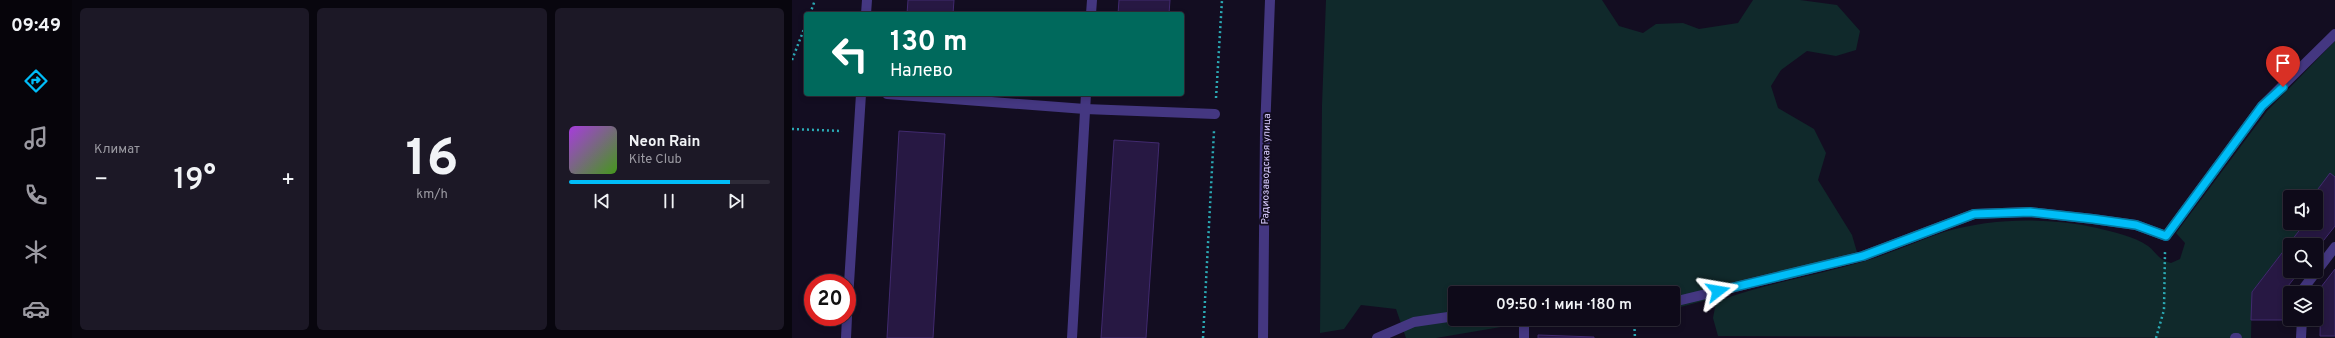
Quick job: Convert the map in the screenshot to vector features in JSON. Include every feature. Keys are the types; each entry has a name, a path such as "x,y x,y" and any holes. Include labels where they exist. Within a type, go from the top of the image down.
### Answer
{"street":[{"path":"866,12 868,0"},
{"path":"1091,12 1092,0"},
{"name":"Радиозаводская улица","path":"1263,338 1265,132 1270,0"},
{"path":"1680,300 1863,256 1974,214 2030,212 2093,219 2136,225 2166,236 2262,106 2335,34"},
{"path":"850,274 861,96"},
{"path":"913,96 1085,109 1215,114"},
{"path":"1072,338 1086,96"},
{"path":"2305,286 2335,247"},
{"path":"1377,338 1414,322 1448,317"},
{"path":"846,338 847,326"},
{"path":"1524,326 1524,338"},
{"path":"2302,326 2302,338"}],"path":[{"path":"811,12 815,0"},
{"path":"1203,338 1222,0"},
{"path":"792,60 804,29"},
{"path":"792,129 859,132"},
{"path":"2156,338 2164,310 2166,236"},
{"path":"1634,326 1635,338"}],"green space":[{"path":"1326,0 1602,0 1619,26 1643,33 1656,24 1683,23 1699,29 1738,23 1753,0 1800,0 1837,5 1860,31 1856,50 1836,56 1807,51 1781,70 1771,86 1778,108 1814,129 1826,153 1818,180 1852,235 1859,259 1680,307 1680,286 1448,286 1448,326 1507,326 1436,338 1406,338 1396,309 1361,305 1344,329 1320,333 1322,105"},
{"path":"2335,41 2335,177 2320,190 2283,190 2283,230 2300,230 2293,238 2283,238 2283,252 2252,292 2251,338 1718,336 1713,318 1716,302 1734,295 1865,261 1944,232 1963,227 2020,221 2078,224 2130,237 2148,246 2160,258 2171,263 2180,259 2185,243 2176,233 2267,111"}],"building":[{"path":"908,0 954,0 953,12 907,12"},
{"path":"1119,0 1170,0 1169,12 1118,12"},
{"path":"899,131 945,134 933,338 887,338"},
{"path":"1114,140 1159,143 1146,338 1101,338"},
{"path":"2330,173 2335,177 2335,226 2323,241 2323,238 2293,238 2300,230 2323,230 2323,190 2317,190"},
{"path":"2283,252 2283,278 2294,278 2288,286 2283,286 2283,320 2251,320 2252,292"},
{"path":"2335,269 2335,336 2320,336 2320,326 2323,326 2323,286 2322,286"},
{"path":"1538,335 1594,337 1594,338 1538,338"}],"route":[{"path":"1718,291 1808,268 1863,256 1974,214 2030,212 2093,219 2136,225 2166,236 2262,106 2283,87"}]}
